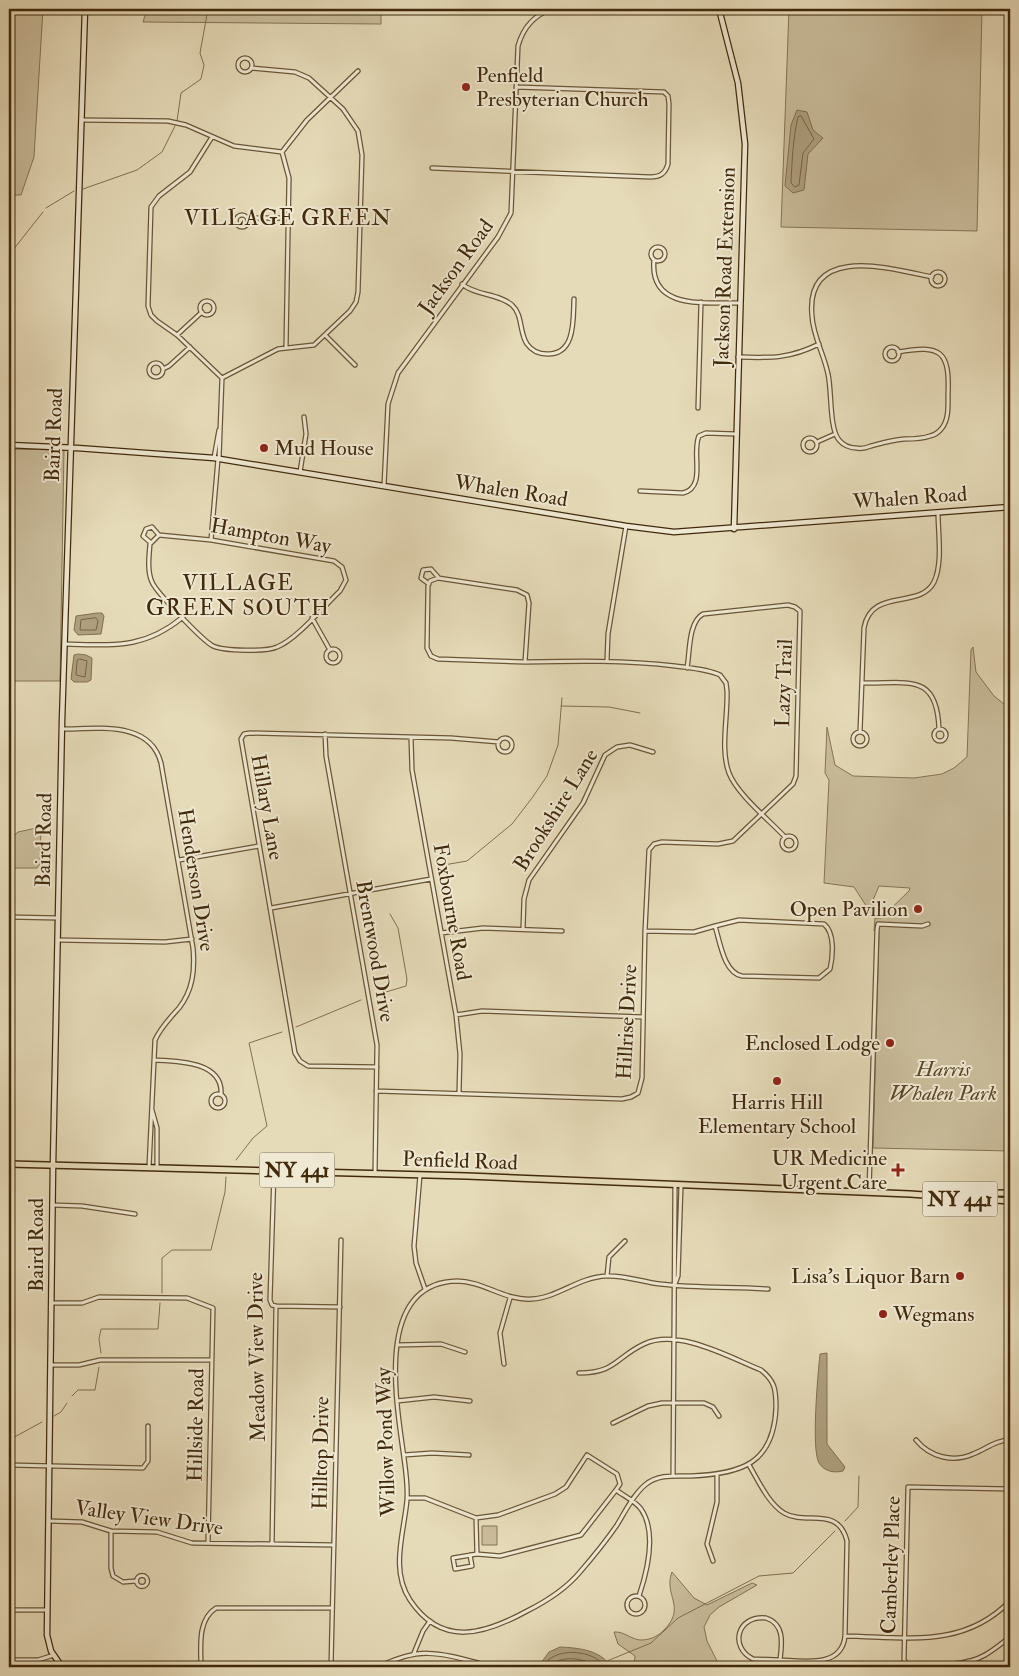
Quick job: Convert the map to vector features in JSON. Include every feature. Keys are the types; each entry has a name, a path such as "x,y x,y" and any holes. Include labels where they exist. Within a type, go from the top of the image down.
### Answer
{"main road":[{"name":"Penfield Road","path":"9,1164 274,1170 869,1193 1010,1193"},
{"name":"Penfield Road","path":"910,1194 1010,1201"}],"street":[{"name":"Baird Road","path":"62,1667 54,1655 47,1635 52,1205 64,644 85,9"},
{"name":"Jackson Road","path":"384,486 388,404 395,380 462,284 498,237 511,213 516,87 520,39 532,20 552,9"},
{"name":"Jackson Road Extension","path":"719,9 738,82 744,122 734,529"},
{"path":"222,378 273,351 286,347 310,347 326,336 350,311 358,297 362,155 358,131 351,119 330,96 309,78 295,72 252,68 246,72 242,71 238,63 241,59 248,58 252,63 252,68"},
{"path":"282,152 307,120 358,71"},
{"path":"432,168 656,177 663,174 668,164 669,104 668,96 664,92 516,87"},
{"path":"82,120 168,121 186,125 242,149 282,152"},
{"path":"211,540 220,430 222,378 176,335 156,321 149,311 152,207 159,196 190,172 212,137"},
{"path":"282,152 289,178 286,347"},
{"path":"248,218 249,222 245,227 236,224 237,217 241,215 248,218 288,218"},
{"path":"654,260 660,261 664,258 664,253 660,248 654,248 651,252 654,260 655,278 667,294 678,300 740,302"},
{"path":"898,352 925,348 938,352 946,360 949,372 948,413 942,428 930,437 894,440 858,449 845,445 835,434 831,388 813,325 812,301 819,281 830,270 863,266 932,277 939,272 945,276 945,280 943,284 937,285 932,281 932,277"},
{"path":"462,284 469,290 502,299 513,306 519,318 524,340 530,348 541,353 554,353 561,350 570,340 574,299"},
{"path":"207,301 212,304 213,310 210,314 202,312 200,308 203,302 207,301"},
{"path":"698,408 701,302"},
{"path":"176,335 202,312"},
{"path":"326,336 355,365"},
{"path":"738,357 783,357 800,353 819,344"},
{"path":"890,347 894,347 898,352 895,360 888,360 885,356 886,350 890,347"},
{"path":"163,369 160,365 153,364 149,372 153,377 158,377 163,369 190,348"},
{"path":"300,472 306,434 304,418"},
{"path":"640,491 679,493 688,491 696,480 699,436 706,433 736,434"},
{"path":"817,442 835,434"},
{"path":"808,438 814,438 817,442 817,447 812,452 804,448 803,443 808,438"},
{"name":"Whalen Road","path":"9,446 70,447 217,459 626,526 683,532 1010,507"},
{"path":"860,732 864,734 867,740 863,745 859,746 854,742 854,737 860,732 864,628 868,615 885,603 926,592 934,582 938,568 938,512"},
{"path":"607,661 608,634 626,526"},
{"name":"Hampton Way","path":"152,527 159,535 211,540 328,560 339,564 346,575 344,584 312,618 282,645 270,649 214,646 183,617 152,583 149,571 151,543 144,536 146,529 152,527"},
{"path":"151,543 159,535"},
{"path":"429,584 421,578 423,570 431,569 438,578"},
{"path":"429,584 438,578 517,590 527,595 529,602 525,662"},
{"path":"429,584 427,648 432,657 464,661 607,661 687,668 716,673 724,679 728,691 726,757 729,772 738,787 785,837 789,836 794,839 795,845 793,848 786,849 782,846 785,837"},
{"name":"Lazy Trail","path":"687,668 693,626 699,616 788,605 800,611 795,781 763,814 730,843 688,842"},
{"path":"64,644 110,646 131,644 155,636 183,617"},
{"path":"312,618 330,650"},
{"path":"330,650 339,652 339,659 336,662 330,662 327,659 326,654 330,650"},
{"path":"863,683 906,684 925,688 937,703 940,729"},
{"name":"Henderson Drive","path":"62,729 131,731 144,737 153,745 162,763 192,938 194,966 192,984 181,1005 158,1033 154,1060 149,1167"},
{"name":"Hillary Lane","path":"377,1067 308,1066 297,1058 242,749 242,736 250,732 500,742 503,739 509,740 512,745 511,750 505,752 501,750 500,742"},
{"name":"Brentwood Drive","path":"325,734 326,756 376,1037 375,1174"},
{"name":"Foxbourne Road","path":"411,737 412,770 456,1016 460,1054 459,1093"},
{"name":"Brookshire Lane","path":"523,929 524,899 529,880 583,803 605,755 618,747 630,745 653,752"},
{"name":"Hillrise Drive","path":"376,1091 631,1097 638,1093 642,1082 645,931 650,850 657,842 688,842"},
{"path":"178,860 259,846"},
{"path":"270,908 431,879"},
{"path":"9,917 59,918"},
{"path":"645,931 694,932 715,926 739,920 821,923 831,932 830,969 819,978 738,975 729,968 715,926"},
{"path":"869,1193 878,924 922,926 928,924"},
{"path":"441,934 475,929 562,931"},
{"path":"58,940 165,942 192,938"},
{"path":"456,1016 482,1011 643,1016"},
{"path":"154,1060 180,1062 206,1068 213,1073 220,1083 221,1095 224,1098 224,1105 221,1108 214,1107 211,1104 212,1097 221,1095"},
{"name":"Henderson Drive","path":"152,1107 157,1128 157,1167"},
{"name":"Meadow View Drive","path":"272,1544 276,1306 272,1305 270,1300 274,1170"},
{"path":"420,1175 414,1246 416,1263 426,1289 444,1283 461,1281 477,1284 510,1298 538,1299 576,1282 607,1276 675,1284 768,1289"},
{"path":"673,1476 675,1284 673,1275 678,1186"},
{"path":"52,1205 82,1206 135,1214"},
{"name":"Hilltop Drive","path":"331,1667 341,1240"},
{"path":"607,1276 609,1257 625,1241"},
{"name":"Willow Pond Way","path":"426,1289 406,1310 401,1321 397,1345 397,1400 407,1498 399,1557 401,1578 412,1603 430,1621 449,1631 469,1633 480,1632 506,1622 546,1602 579,1574 632,1501 647,1484 659,1478 673,1476 717,1475 742,1469 749,1465"},
{"name":"Hillside Road","path":"52,1303 82,1303 99,1297 187,1298 213,1308 208,1543"},
{"path":"504,1364 500,1333 510,1298"},
{"path":"276,1306 340,1307"},
{"path":"579,1373 595,1372 610,1368 649,1342 675,1340 698,1345 761,1370 773,1383 776,1391 776,1408 772,1435 758,1458 749,1465 774,1505 784,1513 800,1517 831,1520 845,1534 847,1554 845,1636 843,1647 830,1658 816,1661 760,1660 748,1657 739,1642 743,1625 752,1619 761,1617 770,1619 777,1625 781,1635 780,1660"},
{"path":"397,1345 441,1344 465,1352"},
{"path":"51,1365 79,1365 100,1360 212,1360"},
{"path":"397,1400 434,1397 470,1401"},
{"path":"613,1423 648,1406 673,1403 704,1403 713,1407 719,1416"},
{"path":"9,1465 143,1468 148,1461 148,1426"},
{"path":"916,1440 929,1452 954,1459 974,1454 995,1443 1010,1440"},
{"path":"404,1455 432,1452 469,1455"},
{"path":"407,1498 425,1498 476,1518 498,1515 555,1494 566,1486 587,1455 617,1474 620,1484 581,1535 500,1556 477,1554 470,1555 453,1558 455,1569 472,1566 470,1555"},
{"path":"713,1561 707,1544 716,1502 717,1475"},
{"name":"Camberley Place","path":"1010,1489 908,1487 904,1660 907,1664 925,1666 968,1661 984,1656 1010,1637"},
{"path":"616,1490 632,1501 644,1514 648,1528 646,1566 639,1596"},
{"path":"476,1518 477,1554"},
{"name":"Valley View Drive","path":"49,1521 82,1522 111,1531 157,1532 186,1542 334,1545"},
{"path":"111,1531 111,1568 113,1576 123,1582 136,1582"},
{"path":"639,1596 645,1602 645,1608 641,1612 633,1613 628,1609 628,1603 630,1598 639,1596"},
{"path":"845,1636 941,1637 966,1631 988,1620 1009,1603 1010,1609"},
{"path":"202,1667 203,1624 208,1614 216,1608 332,1608"},
{"path":"9,1610 47,1610"},
{"path":"414,1653 422,1631 430,1621"},
{"path":"379,1667 414,1653 436,1654 478,1663"},
{"path":"9,1660 38,1660 54,1655"},
{"path":"968,1661 968,1667"}],"green space":[{"path":"9,9 43,9 34,157 21,195 9,195"},
{"path":"147,9 381,9 381,24 143,22"},
{"path":"789,9 982,9 977,231 781,227"},
{"path":"9,449 64,450 60,681 9,681"},
{"name":"Harris Whalen Park","path":"973,647 976,672 994,696 1010,709 1010,1151 873,1148 879,932 874,931 875,918 881,918 910,888 879,886 873,900 872,915 854,887 824,883 829,780 825,773 827,727 835,765 853,776 914,778 942,774 954,768 967,757 971,650"},
{"path":"41,827 40,864 37,868 9,868 9,840 18,832"},
{"path":"482,1526 497,1526 497,1545 482,1545"},
{"path":"672,1572 694,1598 707,1605 752,1583 757,1585 719,1607 710,1615 704,1627 707,1641 720,1667 634,1667 635,1656 618,1644 614,1632 639,1640 646,1640 659,1634 671,1622 674,1614 670,1588"}],"water":[{"path":"797,110 807,112 813,130 823,138 808,154 804,190 793,193 785,186 791,125"},
{"path":"102,613 104,616 101,634 78,635 74,630 76,616"},
{"path":"78,654 92,658 91,680 87,682 74,682 71,679 74,655"},
{"path":"827,1353 827,1444 845,1467 840,1472 833,1472 824,1468 819,1463 817,1455 816,1410 820,1354"},
{"path":"560,1647 582,1649 595,1653 607,1661 611,1667 538,1667 549,1652"}],"waterway":[{"path":"177,121 181,93 201,79 204,65 200,53 208,9"},
{"path":"83,189 137,170 162,152 175,126"},
{"path":"46,208 74,191"},
{"path":"9,255 43,212"},
{"path":"438,866 467,861 512,824 532,798 547,776 558,745 562,698"},
{"path":"561,706 609,707 640,713"},
{"path":"376,995 406,986 407,979 398,928 390,914"},
{"path":"296,1027 361,1000"},
{"path":"236,1160 253,1138 267,1126 249,1043 282,1032"},
{"path":"162,1293 162,1258 172,1250 211,1250 225,1192 226,1177"},
{"path":"101,1353 99,1339 101,1329 158,1329 160,1303"},
{"path":"72,1396 78,1390 95,1390 99,1367"},
{"path":"54,1416 61,1412 67,1403"},
{"path":"9,1440 42,1422"},
{"path":"845,1521 858,1507 859,1476"},
{"path":"607,1661 651,1643 678,1618 759,1576 793,1573 835,1531"}],"place":[{"name":"Penfield Presbyterian Church","path":"466,87"},
{"name":"Mud House","path":"264,448"},
{"name":"Open Pavilion","path":"918,909"},
{"name":"Enclosed Lodge","path":"890,1043"},
{"name":"Harris Hill Elementary School","path":"777,1081"},
{"name":"UR Medicine Urgent Care","path":"898,1170"},
{"name":"Lisa's Liquor Barn","path":"960,1276"},
{"name":"Wegmans","path":"883,1314"}],"district":[{"name":"VILLAGE GREEN","path":"288,218"},
{"name":"VILLAGE GREEN SOUTH","path":"238,596"}]}
